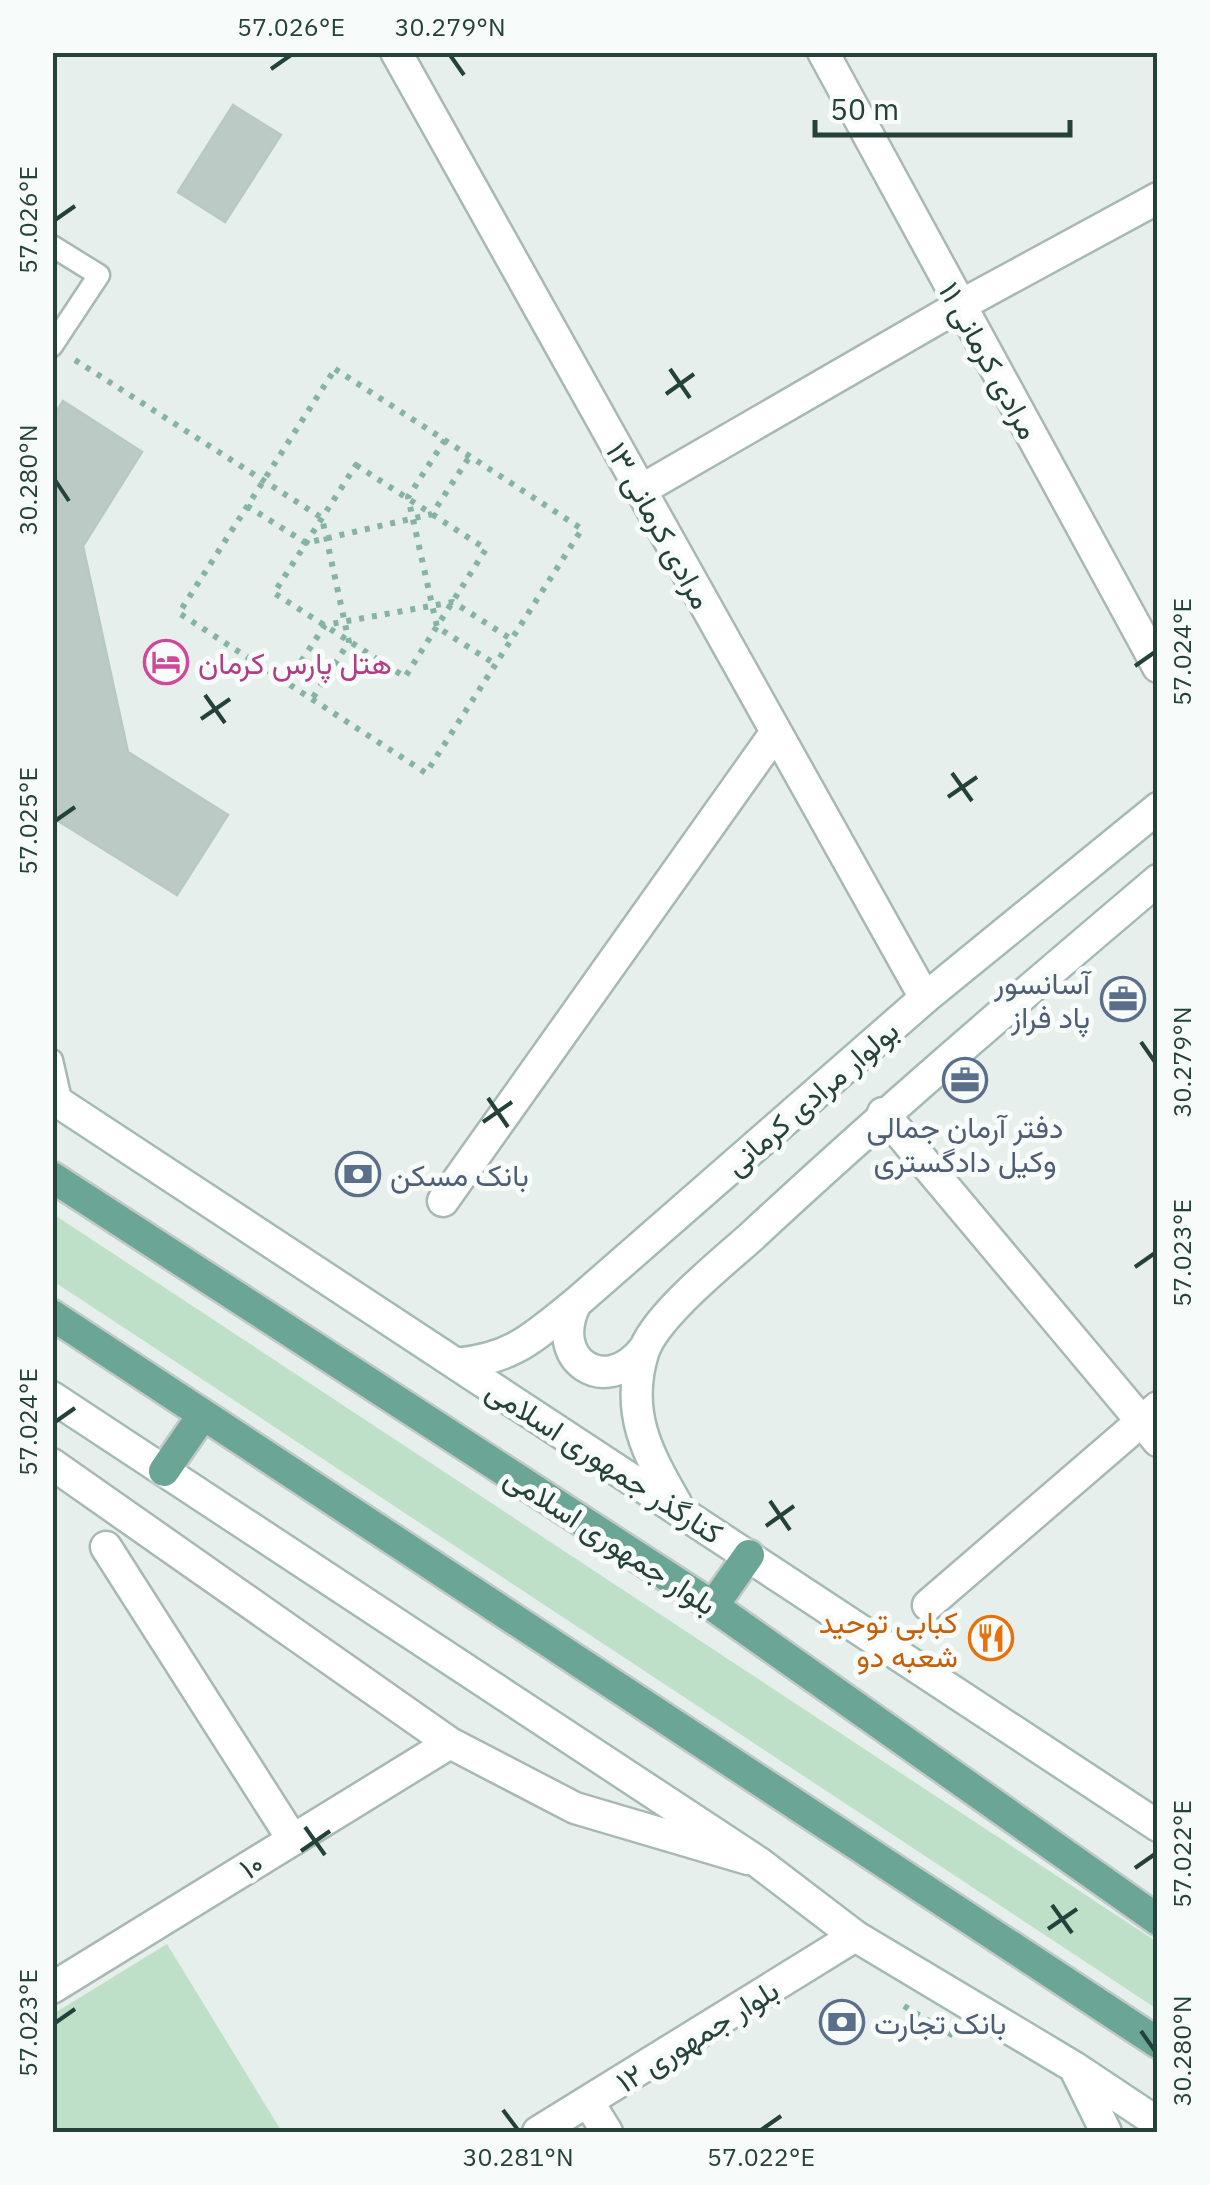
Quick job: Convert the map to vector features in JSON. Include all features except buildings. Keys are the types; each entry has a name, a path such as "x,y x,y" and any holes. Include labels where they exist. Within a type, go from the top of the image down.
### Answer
{"main road":[{"name":"بلوار جمهوری اسلامی","path":"52,1177 713,1606 1158,1920"},
{"path":"52,1316 1158,2042"},
{"path":"164,1471 202,1416"},
{"path":"713,1606 749,1556"}],"street":[{"name":"مرادی کرمانی ۱۳","path":"396,52 925,998"},
{"name":"مرادی کرمانی ۱۱","path":"823,52 1158,667"},
{"path":"641,490 1158,198"},
{"path":"443,1201 776,732"},
{"name":"بولوار مرادی کرمانی","path":"456,1364 488,1361 518,1349 576,1303 925,998 1158,808"},
{"name":"بولوار مرادی کرمانی","path":"680,1510 648,1454 634,1395 644,1348 676,1306 883,1113 1158,880"},
{"name":"کنارگذر جمهوری اسلامی","path":"57,1101 1158,1826"},
{"path":"883,1113 1152,1423 928,1605"},
{"path":"576,1303 566,1322 567,1342 576,1360 593,1370 613,1373 632,1364 644,1348"},
{"path":"52,1397 758,1862 854,1936 1074,2067 1158,2123"},
{"path":"52,1464 450,1743 575,1808 758,1862"},
{"path":"106,1548 293,1840"},
{"name":"۱۰","path":"52,1988 450,1743"},
{"name":"بلوار جمهوری ۱۲","path":"538,2132 854,1936"},
{"path":"1074,2067 1106,2132"},
{"path":"589,2103 607,2132"}],"lane":[{"path":"52,246 99,275 61,351"},
{"path":"52,1060 57,1101"}],"path":[{"path":"61,351 322,518 349,642 312,699"},
{"path":"335,369 582,529 426,772 179,612 264,480 335,369"},
{"path":"445,440 408,498 436,627 496,664"},
{"path":"247,506 306,543 432,514 470,456"},
{"path":"356,465 408,498 486,549 404,677 274,593 356,465"},
{"path":"287,682 325,625 453,602 511,640"},
{"path":"898,2002 946,2034 964,2040"}],"green space":[{"path":"53,1214 1157,1942 1157,2009 53,1281"},
{"path":"167,1944 282,2132 53,2132 53,2014"}],"place":[{"name":"هتل پارس کرمان","path":"166,662"},
{"name":"آسانسور پاد فراز","path":"1123,999"},
{"name":"دفتر آرمان جمالی وکیل دادگستری","path":"965,1080"},
{"name":"بانک مسکن","path":"358,1174"},
{"name":"کبابی توحید شعبه دو","path":"991,1638"},
{"name":"بانک تجارت","path":"842,2022"}]}
